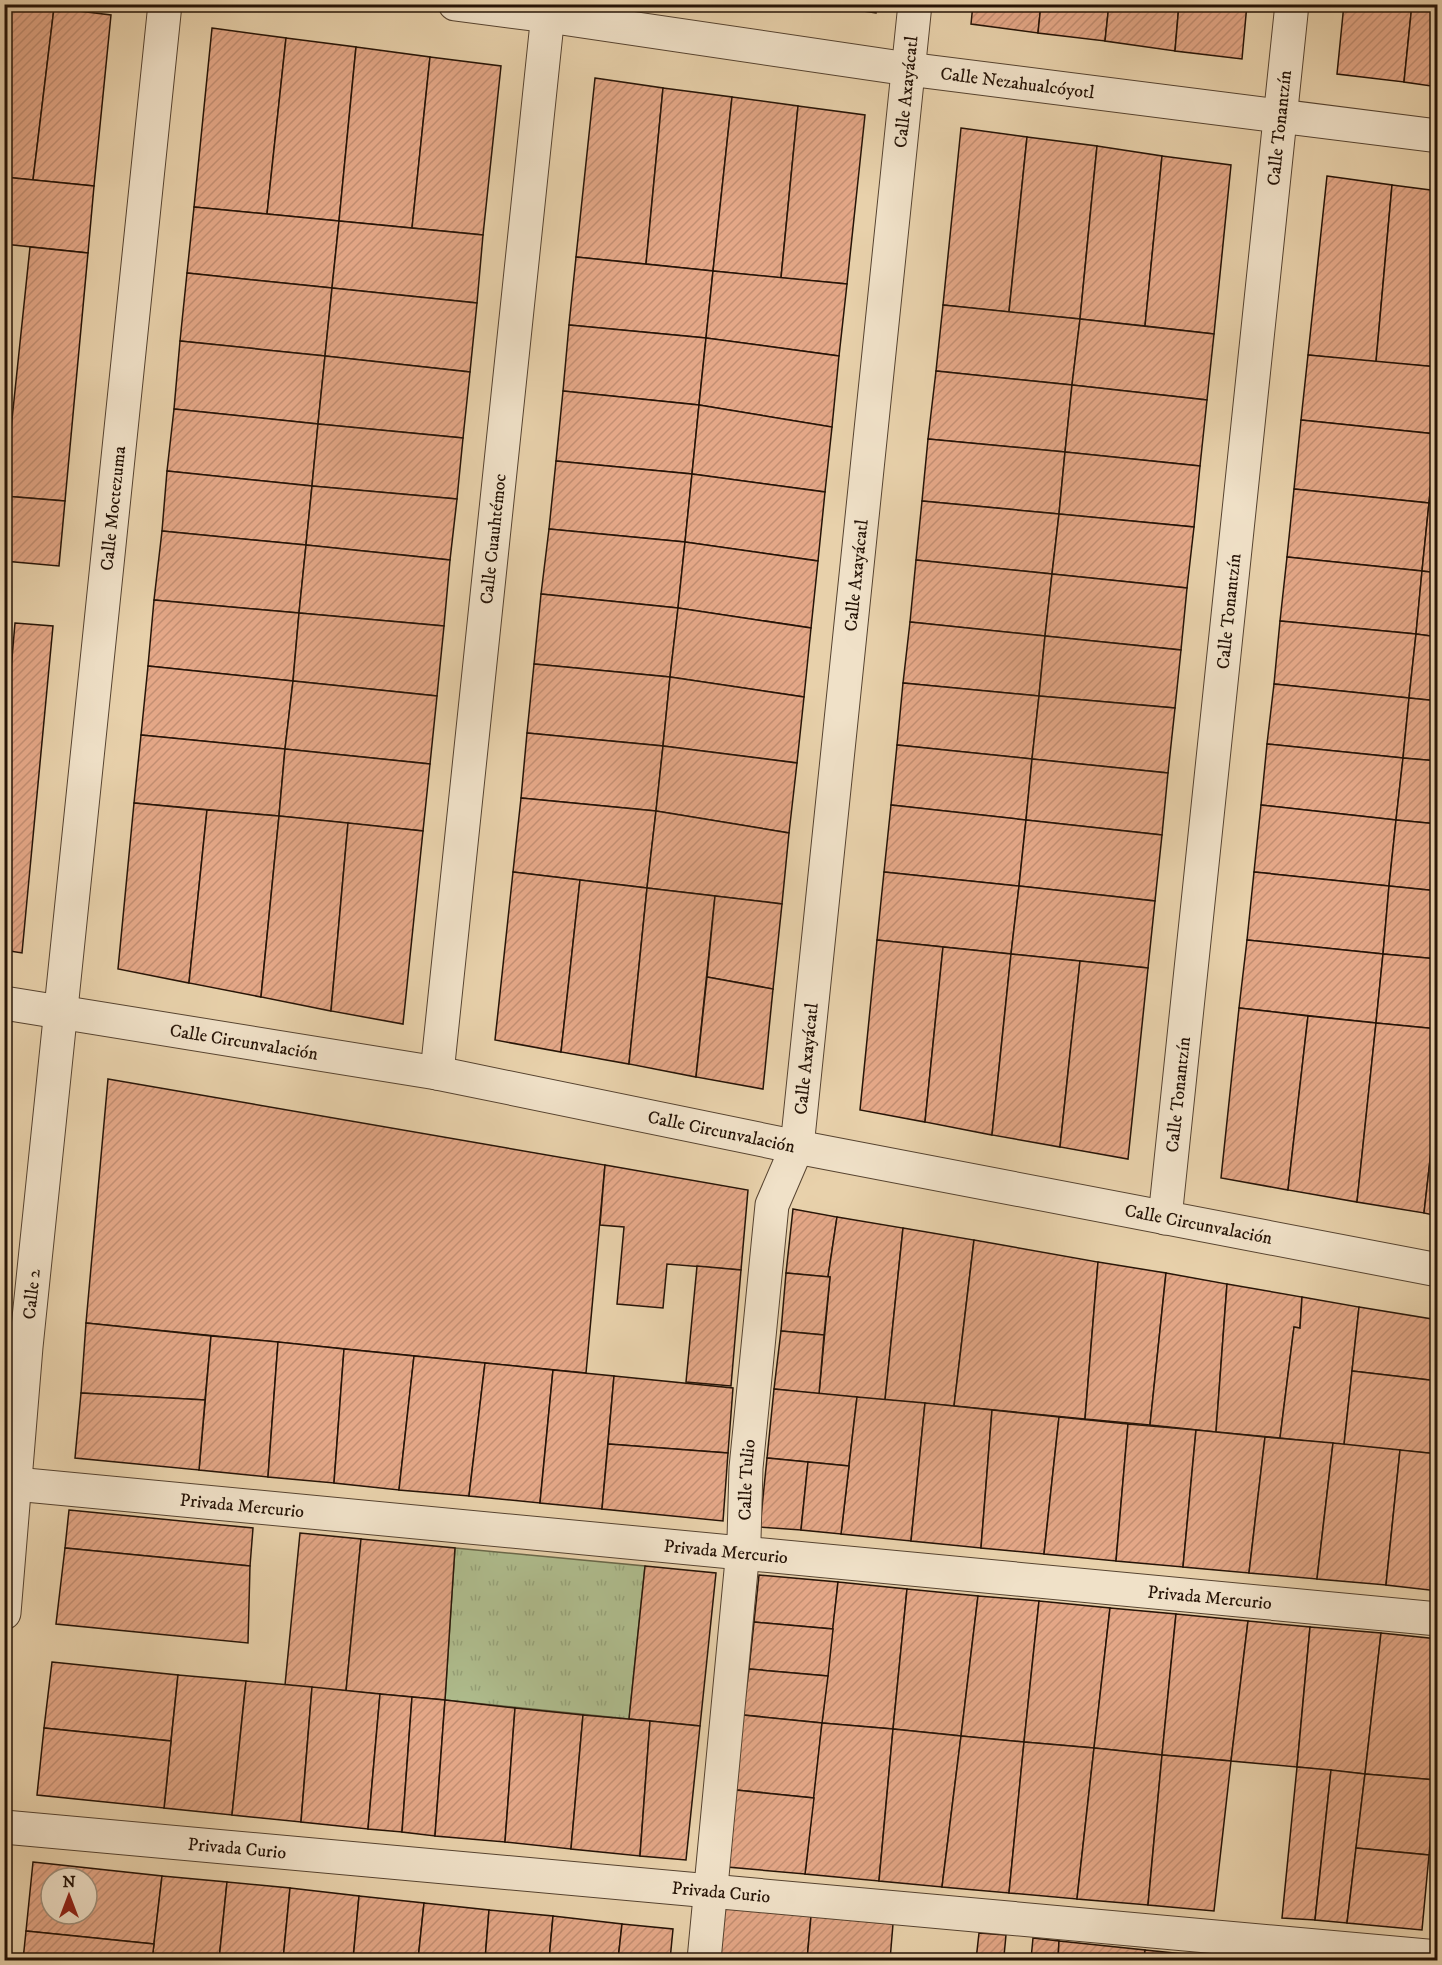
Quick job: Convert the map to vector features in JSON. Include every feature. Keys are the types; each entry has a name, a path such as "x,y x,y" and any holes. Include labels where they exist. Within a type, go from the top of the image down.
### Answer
{"street":[{"name":"Calle Moctezuma","path":"61,1014 165,4"},
{"name":"Calle Nezahualcóyotl","path":"455,4 548,10 908,69 1437,136"},
{"name":"Calle Axayácatl","path":"797,1147 915,4"},
{"name":"Calle Tonantzín","path":"1165,1218 1292,4"},
{"name":"Calle Cuauhtémoc","path":"437,1073 548,10"},
{"name":"Calle Circunvalación","path":"4,1003 437,1073 797,1147 1437,1270"},
{"name":"Calle 2","path":"4,1613 26,1347 61,1014"},
{"name":"Calle Tulio","path":"704,1960 743,1552 746,1468 772,1205 797,1147"},
{"name":"Privada Mercurio","path":"15,1484 1437,1619"},
{"name":"Privada Curio","path":"4,1827 1437,1957"}],"green space":[{"path":"455,1548 645,1566 629,1719 445,1700"}],"building":[{"path":"4,4 54,8 33,180 4,177"},
{"path":"815,4 877,4 876,13"},
{"path":"973,4 1041,4 1038,33 971,24"},
{"path":"1041,4 1109,4 1105,41 1038,33"},
{"path":"1109,4 1179,4 1175,51 1105,41"},
{"path":"1179,4 1247,4 1242,59 1175,51"},
{"path":"1344,4 1412,4 1404,82 1337,74"},
{"path":"1412,4 1438,4 1438,87 1404,82"},
{"path":"54,8 111,15 94,186 33,180"},
{"path":"212,28 286,38 267,214 194,207"},
{"path":"286,38 356,47 339,221 267,214"},
{"path":"356,47 430,57 412,228 339,221"},
{"path":"430,57 501,66 483,235 412,228"},
{"path":"595,78 663,88 646,264 576,257"},
{"path":"663,88 732,97 713,271 646,264"},
{"path":"732,97 798,106 781,278 713,271"},
{"path":"798,106 865,115 847,284 781,278"},
{"path":"961,128 1027,137 1009,312 943,305"},
{"path":"1027,137 1097,146 1080,319 1009,312"},
{"path":"1097,146 1162,156 1145,326 1080,319"},
{"path":"1162,156 1231,165 1214,334 1145,326"},
{"path":"1327,176 1392,185 1376,362 1308,355"},
{"path":"4,177 94,186 88,253 4,244"},
{"path":"1392,185 1438,191 1438,367 1376,362"},
{"path":"194,207 339,221 332,288 187,273"},
{"path":"339,221 483,235 477,303 332,288"},
{"path":"30,247 88,253 65,501 4,496"},
{"path":"576,257 713,271 706,338 569,325"},
{"path":"713,271 847,284 839,356 706,338"},
{"path":"187,273 332,288 325,356 180,341"},
{"path":"332,288 477,303 470,372 325,356"},
{"path":"943,305 1080,319 1072,385 936,371"},
{"path":"1080,319 1214,334 1207,400 1072,385"},
{"path":"569,325 706,338 699,405 563,391"},
{"path":"706,338 839,356 832,427 699,405"},
{"path":"180,341 325,356 318,424 174,409"},
{"path":"1308,355 1438,367 1436,434 1301,420"},
{"path":"325,356 470,372 463,438 318,424"},
{"path":"936,371 1072,385 1065,452 928,439"},
{"path":"1072,385 1207,400 1200,466 1065,452"},
{"path":"563,391 699,405 692,474 556,461"},
{"path":"699,405 832,427 825,492 692,474"},
{"path":"174,409 318,424 312,486 167,471"},
{"path":"1301,420 1436,434 1429,503 1294,489"},
{"path":"318,424 463,438 457,499 312,486"},
{"path":"1436,434 1438,434 1438,504 1429,503"},
{"path":"928,439 1065,452 1059,514 922,501"},
{"path":"1065,452 1200,466 1194,527 1059,514"},
{"path":"556,461 692,474 685,542 549,529"},
{"path":"167,471 312,486 306,545 162,531"},
{"path":"692,474 825,492 818,561 685,542"},
{"path":"312,486 457,499 450,560 306,545"},
{"path":"1294,489 1429,503 1422,571 1287,557"},
{"path":"4,496 65,501 59,566 4,561"},
{"path":"922,501 1059,514 1052,574 916,560"},
{"path":"1429,503 1438,504 1438,573 1422,571"},
{"path":"1059,514 1194,527 1187,588 1052,574"},
{"path":"549,529 685,542 678,608 541,594"},
{"path":"162,531 306,545 299,613 154,600"},
{"path":"685,542 818,561 811,628 678,608"},
{"path":"306,545 450,560 444,626 299,613"},
{"path":"1287,557 1422,571 1416,634 1280,621"},
{"path":"916,560 1052,574 1045,636 910,622"},
{"path":"1422,571 1438,573 1438,637 1416,634"},
{"path":"1052,574 1187,588 1181,650 1045,636"},
{"path":"541,594 678,608 670,677 534,664"},
{"path":"154,600 299,613 293,681 148,666"},
{"path":"678,608 811,628 804,697 670,677"},
{"path":"299,613 444,626 437,696 293,681"},
{"path":"1280,621 1416,634 1409,698 1274,684"},
{"path":"910,622 1045,636 1039,696 903,683"},
{"path":"15,623 53,626 22,953 4,950 4,741 7,718 4,717 4,704 8,704"},
{"path":"1416,634 1438,637 1438,701 1409,698"},
{"path":"1045,636 1181,650 1175,708 1039,696"},
{"path":"534,664 670,677 663,746 527,733"},
{"path":"148,666 293,681 285,749 141,735"},
{"path":"670,677 804,697 797,763 663,746"},
{"path":"293,681 437,696 430,764 285,749"},
{"path":"903,683 1039,696 1032,759 897,745"},
{"path":"1274,684 1409,698 1403,758 1267,744"},
{"path":"1039,696 1175,708 1168,773 1032,759"},
{"path":"1409,698 1438,701 1438,761 1403,758"},
{"path":"527,733 663,746 656,811 521,798"},
{"path":"141,735 285,749 279,816 134,803"},
{"path":"1267,744 1403,758 1396,820 1261,805"},
{"path":"897,745 1032,759 1026,820 891,805"},
{"path":"663,746 797,763 789,833 656,811"},
{"path":"285,749 430,764 423,831 279,816"},
{"path":"1403,758 1438,761 1438,824 1396,820"},
{"path":"1032,759 1168,773 1162,835 1026,820"},
{"path":"521,798 656,811 647,888 513,872"},
{"path":"134,803 207,810 189,983 118,969"},
{"path":"891,805 1026,820 1019,886 884,872"},
{"path":"1261,805 1396,820 1389,886 1254,872"},
{"path":"207,810 279,816 261,997 189,983"},
{"path":"656,811 789,833 782,904 647,888"},
{"path":"279,816 348,823 331,1011 261,997"},
{"path":"1026,820 1162,835 1155,901 1019,886"},
{"path":"1396,820 1438,824 1438,891 1389,886"},
{"path":"348,823 423,831 403,1024 331,1011"},
{"path":"513,872 580,880 561,1052 495,1040"},
{"path":"884,872 1019,886 1011,954 877,940"},
{"path":"1254,872 1389,886 1383,954 1247,940"},
{"path":"580,880 647,888 629,1064 561,1052"},
{"path":"1019,886 1155,901 1148,968 1011,954"},
{"path":"1389,886 1438,891 1438,959 1383,954"},
{"path":"647,888 715,896 696,1077 629,1064"},
{"path":"715,896 782,904 773,989 707,977"},
{"path":"877,940 943,947 925,1122 860,1110"},
{"path":"1247,940 1383,954 1376,1023 1239,1008"},
{"path":"943,947 1011,954 992,1135 925,1122"},
{"path":"1011,954 1080,961 1060,1147 992,1135"},
{"path":"1383,954 1438,959 1438,1029 1376,1023"},
{"path":"1080,961 1148,968 1128,1159 1060,1147"},
{"path":"707,977 773,989 763,1089 696,1077"},
{"path":"1239,1008 1308,1016 1288,1190 1221,1178"},
{"path":"1308,1016 1376,1023 1357,1202 1288,1190"},
{"path":"1376,1023 1438,1029 1438,1090 1424,1213 1357,1202"},
{"path":"4,1051 10,1052 4,1100"},
{"path":"108,1079 605,1165 586,1373 86,1323"},
{"path":"1438,1090 1438,1216 1424,1213"},
{"path":"605,1165 748,1190 741,1270 667,1264 663,1308 617,1304 624,1227 600,1225"},
{"path":"793,1209 837,1217 828,1277 786,1273"},
{"path":"837,1217 903,1228 885,1400 819,1394 830,1277 828,1277"},
{"path":"903,1228 974,1240 954,1406 885,1400"},
{"path":"974,1240 1098,1262 1085,1419 954,1406"},
{"path":"1098,1262 1166,1273 1150,1425 1085,1419"},
{"path":"697,1266 741,1270 731,1386 686,1382"},
{"path":"786,1273 830,1277 824,1335 781,1331"},
{"path":"1166,1273 1227,1284 1216,1432 1150,1425"},
{"path":"1227,1284 1302,1297 1300,1328 1294,1327 1280,1438 1216,1432"},
{"path":"1302,1297 1359,1307 1344,1445 1280,1438 1294,1327 1300,1328"},
{"path":"1359,1307 1438,1320 1438,1381 1352,1371"},
{"path":"86,1323 211,1336 205,1400 81,1393"},
{"path":"781,1331 824,1335 819,1394 774,1389"},
{"path":"211,1336 278,1342 268,1477 199,1470"},
{"path":"278,1342 344,1349 334,1483 268,1477"},
{"path":"344,1349 414,1356 399,1490 334,1483"},
{"path":"414,1356 485,1363 469,1496 399,1490"},
{"path":"485,1363 553,1370 540,1503 469,1496"},
{"path":"553,1370 614,1376 602,1509 540,1503"},
{"path":"1352,1371 1438,1381 1438,1454 1344,1445"},
{"path":"614,1376 733,1388 728,1453 608,1444"},
{"path":"774,1389 857,1397 849,1466 767,1458"},
{"path":"81,1393 205,1400 199,1470 75,1458"},
{"path":"857,1397 925,1403 911,1541 841,1534"},
{"path":"925,1403 992,1410 981,1548 911,1541"},
{"path":"992,1410 1059,1417 1044,1554 981,1548"},
{"path":"1059,1417 1128,1424 1116,1561 1044,1554"},
{"path":"1128,1424 1196,1430 1183,1567 1116,1561"},
{"path":"1196,1430 1265,1437 1249,1573 1183,1567"},
{"path":"1265,1437 1333,1443 1317,1579 1249,1573"},
{"path":"1333,1443 1400,1450 1386,1585 1317,1579"},
{"path":"608,1444 728,1453 723,1521 602,1509"},
{"path":"1400,1450 1438,1454 1438,1591 1386,1585"},
{"path":"767,1458 808,1462 801,1530 760,1527"},
{"path":"808,1462 849,1466 841,1534 801,1530"},
{"path":"69,1510 253,1528 250,1566 65,1548"},
{"path":"300,1533 361,1539 346,1691 285,1685"},
{"path":"361,1539 455,1548 445,1700 346,1691"},
{"path":"65,1548 250,1566 248,1643 56,1624"},
{"path":"645,1566 716,1573 700,1726 629,1719"},
{"path":"759,1575 838,1582 833,1629 754,1622"},
{"path":"838,1582 907,1589 893,1729 822,1723"},
{"path":"907,1589 978,1596 961,1736 893,1729"},
{"path":"978,1596 1039,1601 1024,1742 961,1736"},
{"path":"1039,1601 1110,1608 1094,1748 1024,1742"},
{"path":"1110,1608 1176,1614 1162,1755 1094,1748"},
{"path":"1176,1614 1248,1621 1231,1761 1162,1755"},
{"path":"1248,1621 1310,1627 1297,1767 1231,1761"},
{"path":"754,1622 833,1629 828,1676 749,1669"},
{"path":"1310,1627 1381,1633 1365,1774 1297,1767"},
{"path":"1381,1633 1438,1639 1436,1780 1365,1774"},
{"path":"52,1662 178,1675 171,1741 44,1728"},
{"path":"749,1669 828,1676 822,1723 743,1715"},
{"path":"178,1675 246,1681 232,1815 164,1808"},
{"path":"246,1681 312,1687 301,1822 232,1815"},
{"path":"312,1687 380,1694 368,1829 301,1822"},
{"path":"380,1694 412,1697 402,1832 368,1829"},
{"path":"412,1697 445,1700 435,1836 402,1832"},
{"path":"445,1700 515,1708 505,1842 435,1836"},
{"path":"515,1708 583,1715 571,1849 505,1842"},
{"path":"583,1715 650,1721 640,1856 571,1849"},
{"path":"743,1715 822,1723 814,1798 736,1790"},
{"path":"650,1721 700,1726 686,1860 640,1856"},
{"path":"822,1723 893,1729 879,1881 805,1874"},
{"path":"44,1728 171,1741 164,1808 37,1795"},
{"path":"893,1729 961,1736 942,1887 879,1881"},
{"path":"961,1736 1024,1742 1009,1893 942,1887"},
{"path":"1024,1742 1094,1748 1077,1899 1009,1893"},
{"path":"1094,1748 1162,1755 1148,1905 1077,1899"},
{"path":"1162,1755 1231,1761 1214,1911 1148,1905"},
{"path":"1297,1767 1331,1770 1315,1920 1282,1918"},
{"path":"1331,1770 1365,1774 1347,1923 1315,1920"},
{"path":"1365,1774 1436,1780 1429,1855 1356,1848"},
{"path":"736,1790 814,1798 805,1874 727,1867"},
{"path":"1356,1848 1429,1855 1422,1930 1347,1923"},
{"path":"33,1862 70,1866 39,1866 39,1926 99,1926 99,1869 162,1876 154,1944 26,1931"},
{"path":"162,1876 227,1882 219,1960 152,1960"},
{"path":"227,1882 290,1888 283,1960 219,1960"},
{"path":"290,1888 359,1896 353,1960 283,1960"},
{"path":"359,1896 424,1903 418,1960 353,1960"},
{"path":"424,1903 489,1910 485,1960 418,1960"},
{"path":"725,1907 811,1916 807,1960 719,1960"},
{"path":"489,1910 553,1916 549,1960 485,1960"},
{"path":"553,1916 622,1924 618,1960 549,1960"},
{"path":"811,1916 893,1924 890,1960 807,1960"},
{"path":"622,1924 673,1929 670,1960 618,1960"},
{"path":"26,1931 154,1944 152,1960 23,1960"},
{"path":"979,1933 1006,1935 1004,1956 1031,1959 1033,1938 1059,1941 1058,1960 976,1960"},
{"path":"1059,1941 1145,1950 1144,1960 1058,1960"},
{"path":"1145,1950 1213,1957 1212,1960 1144,1960"}]}
